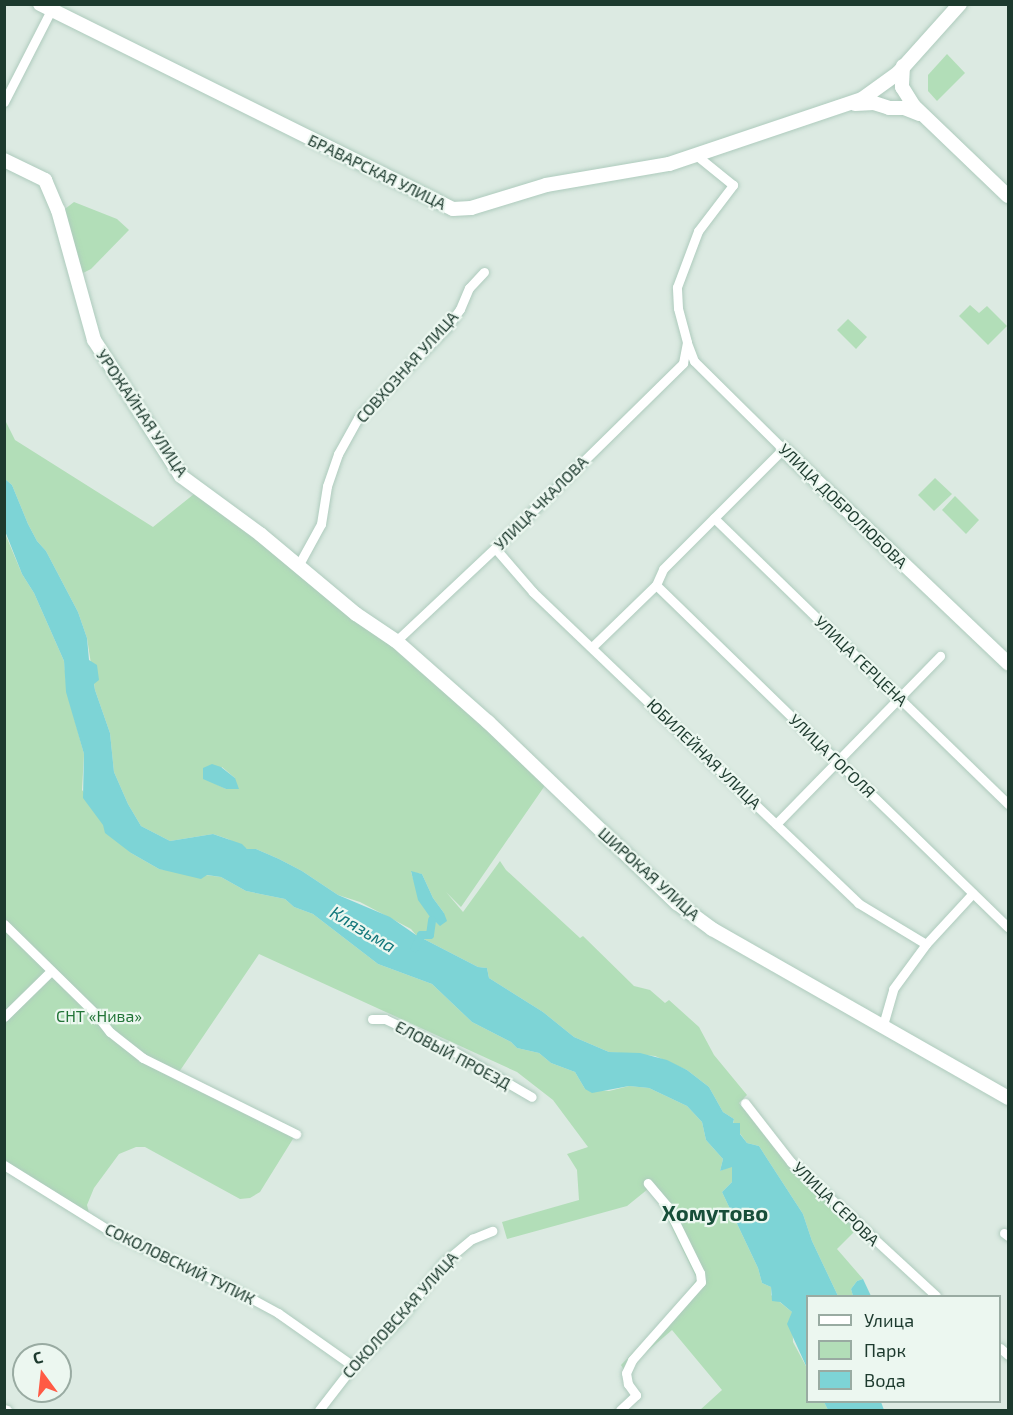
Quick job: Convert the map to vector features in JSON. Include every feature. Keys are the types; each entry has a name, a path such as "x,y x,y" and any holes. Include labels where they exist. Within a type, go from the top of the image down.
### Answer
{"street":[{"path":"838,108 862,99 882,85 903,66 960,4"},
{"path":"4,102 45,7"},
{"name":"БРАВАРСКАЯ УЛИЦА","path":"45,7 453,209 471,208 546,185 669,164 838,108"},
{"path":"897,107 904,98 903,66"},
{"path":"882,85 896,82 903,88 926,117 1008,196"},
{"path":"882,85 878,99 882,105"},
{"path":"838,108 867,103 890,108 911,109 926,117"},
{"path":"687,342 678,308 677,287 698,231 733,185 697,156"},
{"name":"УРОЖАЙНАЯ УЛИЦА","path":"4,160 45,180 58,210 94,340 182,476 260,534 356,614 392,638"},
{"name":"СОВХОЗНАЯ УЛИЦА","path":"298,566 321,525 331,475 338,454 358,418 447,327 460,309 469,288 484,272"},
{"name":"УЛИЦА ЧКАЛОВА","path":"392,638 495,548 683,363 687,342"},
{"name":"УЛИЦА ДОБРОЛЮБОВА","path":"687,342 694,361 1008,663"},
{"path":"592,647 656,585 663,569 783,449"},
{"name":"УЛИЦА ГЕРЦЕНА","path":"714,518 1008,804"},
{"name":"ЮБИЛЕЙНАЯ УЛИЦА","path":"495,548 533,592 858,903 926,944"},
{"name":"УЛИЦА ГОГОЛЯ","path":"656,585 1008,927"},
{"name":"ШИРОКАЯ УЛИЦА","path":"392,638 488,722 678,903 712,929 1008,1098"},
{"path":"776,824 940,656"},
{"path":"883,1025 893,989 926,944 974,893"},
{"path":"4,924 120,1041 142,1058 296,1134"},
{"path":"4,1017 51,971"},
{"name":"ЕЛОВЫЙ ПРОЕЗД","path":"372,1020 385,1020 453,1051 532,1098"},
{"name":"УЛИЦА СЕРОВА","path":"746,1103 791,1162 935,1295"},
{"name":"СОКОЛОВСКИЙ ТУПИК","path":"4,1166 115,1234 230,1287 278,1313 353,1366"},
{"path":"620,1410 636,1395 628,1383 626,1373 632,1360 701,1282 700,1273 667,1206 658,1191 648,1183"},
{"name":"СОКОЛОВСКАЯ УЛИЦА","path":"319,1410 353,1366 400,1319 443,1263 472,1239 492,1231"}],"green space":[{"path":"947,54 965,73 937,101 928,91 928,75"},
{"path":"74,202 117,219 129,230 91,269 81,274 61,212"},
{"path":"970,305 979,313 987,306 1007,326 988,345 959,316"},
{"path":"848,319 867,337 856,349 837,330"},
{"path":"4,418 15,440 153,527 194,494 256,536 394,647 546,784 461,907 446,892 463,912 500,861 506,870 580,938 583,936 634,986 650,990 665,1003 669,1000 699,1027 714,1055 747,1095 739,1103 790,1165 856,1230 837,1249 863,1279 857,1281 851,1289 853,1295 838,1295 812,1241 803,1214 759,1146 747,1143 733,1124 734,1119 723,1112 709,1087 687,1070 655,1056 609,1052 574,1037 543,1012 489,978 487,968 478,967 416,935 411,929 360,902 338,895 279,859 256,849 247,849 213,834 170,841 141,826 114,772 110,733 95,690 87,638 78,612 46,551 37,541 28,524 12,485 5,479","holes":["222,767 235,778 226,789 216,784","411,872 422,874 433,898 444,913 440,925 432,920 419,896"]},
{"path":"935,478 952,494 934,511 918,495"},
{"path":"955,496 979,520 966,534 942,510"},
{"name":"СНТ «Нива»","path":"4,531 64,661 67,692 84,754 82,790 131,853 159,869 221,877 246,891 285,899 294,907 313,914 378,964 432,984 472,1022 511,1042 517,1048 539,1053 551,1063 575,1072 585,1089 609,1091 629,1086 649,1088 687,1106 702,1122 706,1140 723,1159 720,1171 732,1166 732,1182 722,1192 758,1268 762,1283 771,1287 771,1295 792,1312 793,1342 806,1366 806,1403 824,1403 828,1410 700,1410 722,1390 672,1330 637,1360 626,1373 621,1365 670,1315 697,1279 658,1199 648,1189 627,1206 507,1239 502,1222 579,1200 577,1170 567,1154 588,1147 553,1100 517,1072 259,954 177,1075 296,1134 260,1192 250,1198 240,1199 145,1147 136,1147 119,1154 94,1188 87,1205 91,1221 5,1165"}],"water":[{"name":"Клязьма","path":"5,479 12,485 28,524 37,541 46,551 78,612 87,638 89,660 97,665 99,680 94,684 110,733 114,772 141,826 170,841 213,834 242,844 247,849 256,849 279,859 338,895 390,917 416,935 478,967 487,968 489,978 543,1012 574,1037 609,1052 640,1053 667,1060 687,1070 709,1087 723,1112 734,1119 733,1123 740,1123 740,1134 747,1143 759,1146 803,1214 812,1241 838,1295 806,1295 806,1366 787,1324 792,1312 780,1302 772,1301 771,1287 762,1283 758,1268 722,1192 732,1182 732,1167 720,1171 723,1159 706,1140 702,1122 687,1106 649,1088 629,1086 592,1093 585,1089 575,1072 551,1063 539,1053 517,1048 511,1042 472,1022 432,984 378,964 313,914 294,907 285,899 246,891 221,877 207,875 201,879 159,869 131,853 105,833 103,825 83,798 84,754 66,692 64,661 34,593 22,574 5,531"},
{"path":"212,764 221,767 235,778 239,789 226,789 203,779 203,768"},
{"path":"411,871 422,874 433,898 444,913 447,921 440,926 430,917 418,900"},
{"path":"863,1279 871,1295 853,1295 851,1289 857,1281"},
{"path":"824,1403 881,1403 884,1410 828,1410"}],"waterway":[{"path":"415,948 421,935 430,935 432,920"}],"district":[{"name":"Хомутово","path":"715,1213"}]}
